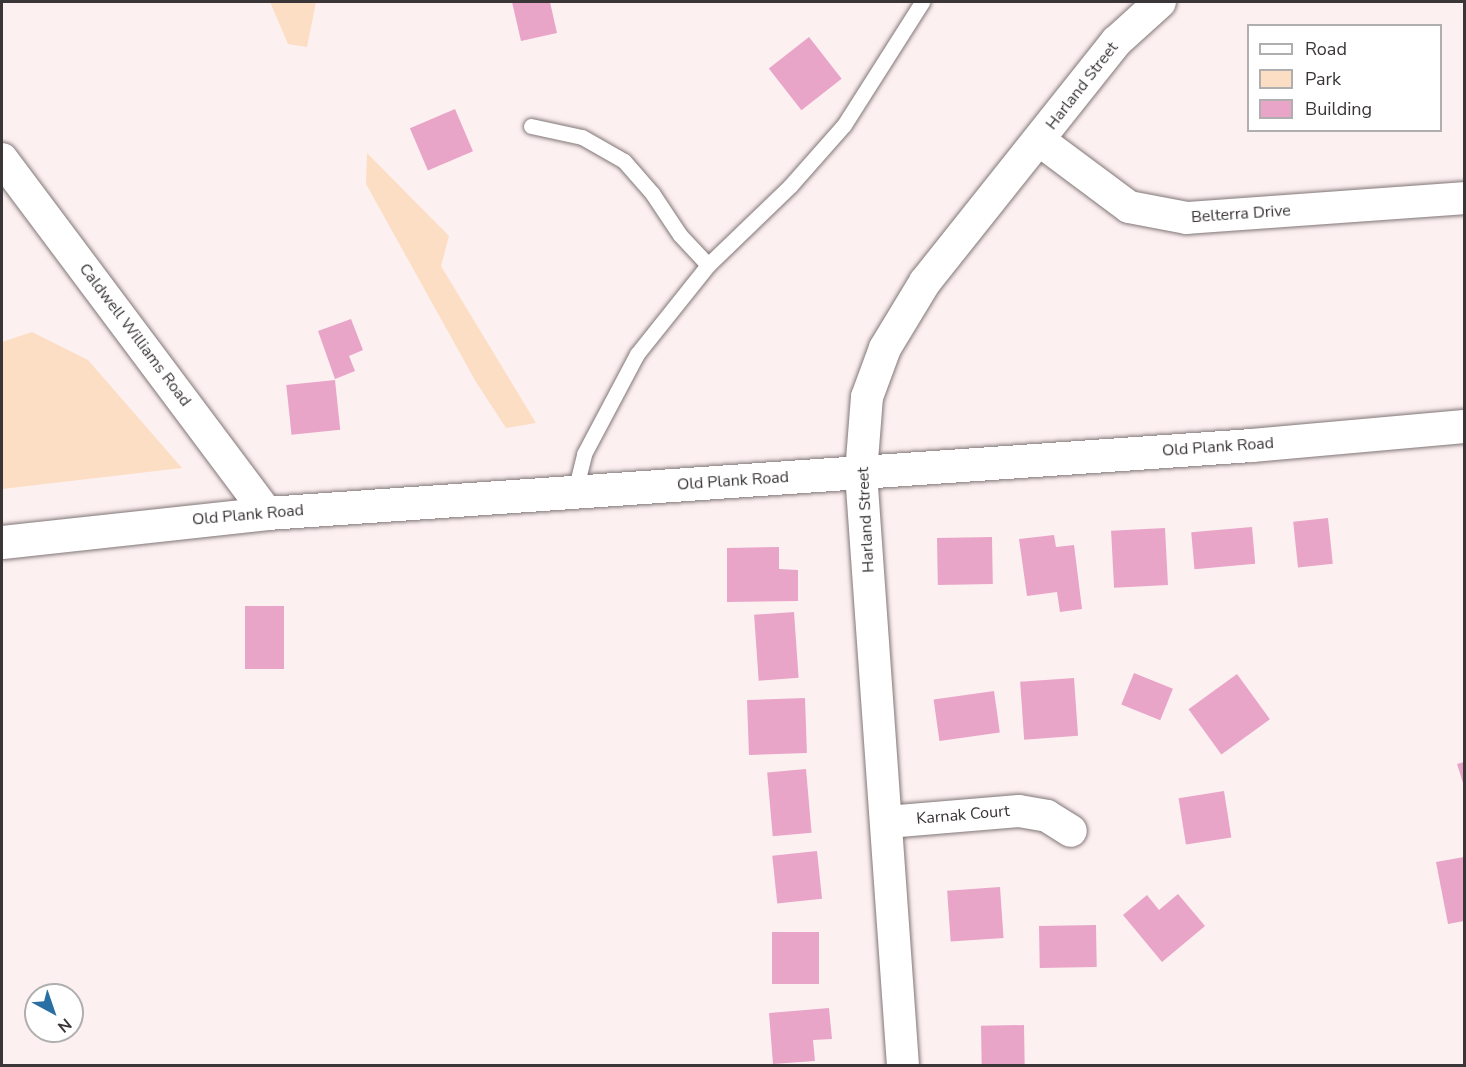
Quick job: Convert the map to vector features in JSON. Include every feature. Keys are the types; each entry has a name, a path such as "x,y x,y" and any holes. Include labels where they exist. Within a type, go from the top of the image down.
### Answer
{"street":[{"name":"Harland Street","path":"903,1065 861,473 867,397 885,348 925,282 1117,41 1160,2"},
{"name":"Belterra Drive","path":"1039,140 1129,207 1187,218 1464,198"},
{"name":"Caldwell Williams Road","path":"2,159 267,513"},
{"name":"Old Plank Road","path":"2,542 267,513 861,473 1464,426"},
{"name":"Karnak Court","path":"887,822 1019,811 1047,816 1071,831"}],"lane":[{"path":"575,491 584,454 638,354 708,266 790,186 844,124 922,2"},
{"path":"531,126 582,137 624,161 652,193 680,235 708,266"}],"green space":[{"path":"270,2 316,2 307,47 288,44"},
{"path":"367,153 449,236 441,266 536,423 506,428 476,382 366,184"},
{"path":"32,332 88,360 182,468 2,489 2,342"}],"building":[{"path":"512,2 550,2 557,33 521,41"},
{"path":"809,37 842,79 801,110 769,68"},
{"path":"455,109 473,151 428,170 410,128"},
{"path":"351,319 363,350 349,356 355,371 335,379 318,331"},
{"path":"335,380 340,430 291,435 286,385"},
{"path":"1328,518 1333,564 1298,567 1293,522"},
{"path":"1252,527 1255,564 1194,569 1191,532"},
{"path":"1165,528 1168,585 1114,588 1111,531"},
{"path":"1054,535 1056,547 1074,545 1082,609 1060,612 1057,592 1027,596 1019,539"},
{"path":"992,537 993,584 938,585 937,538"},
{"path":"779,547 779,569 798,570 798,601 727,602 727,548"},
{"path":"245,606 284,606 284,669 245,669"},
{"path":"794,612 799,678 759,681 754,615"},
{"path":"1134,673 1173,689 1160,720 1121,705"},
{"path":"1237,674 1270,719 1221,755 1188,709"},
{"path":"1074,678 1078,736 1024,740 1020,682"},
{"path":"994,691 1000,733 939,741 934,699"},
{"path":"805,698 807,753 749,755 747,700"},
{"path":"1464,762 1464,786 1457,764"},
{"path":"806,769 812,833 773,836 767,772"},
{"path":"1224,791 1231,837 1186,845 1179,798"},
{"path":"817,851 822,899 777,903 772,856"},
{"path":"1464,857 1464,921 1448,924 1436,862"},
{"path":"1000,887 1004,938 951,942 947,891"},
{"path":"1178,894 1205,926 1162,962 1123,915 1147,895 1159,910"},
{"path":"1096,925 1097,967 1040,968 1039,926"},
{"path":"772,932 819,932 819,984 772,984"},
{"path":"829,1008 832,1039 813,1040 815,1061 773,1064 769,1013"},
{"path":"1024,1025 1025,1066 982,1066 981,1026"}]}
